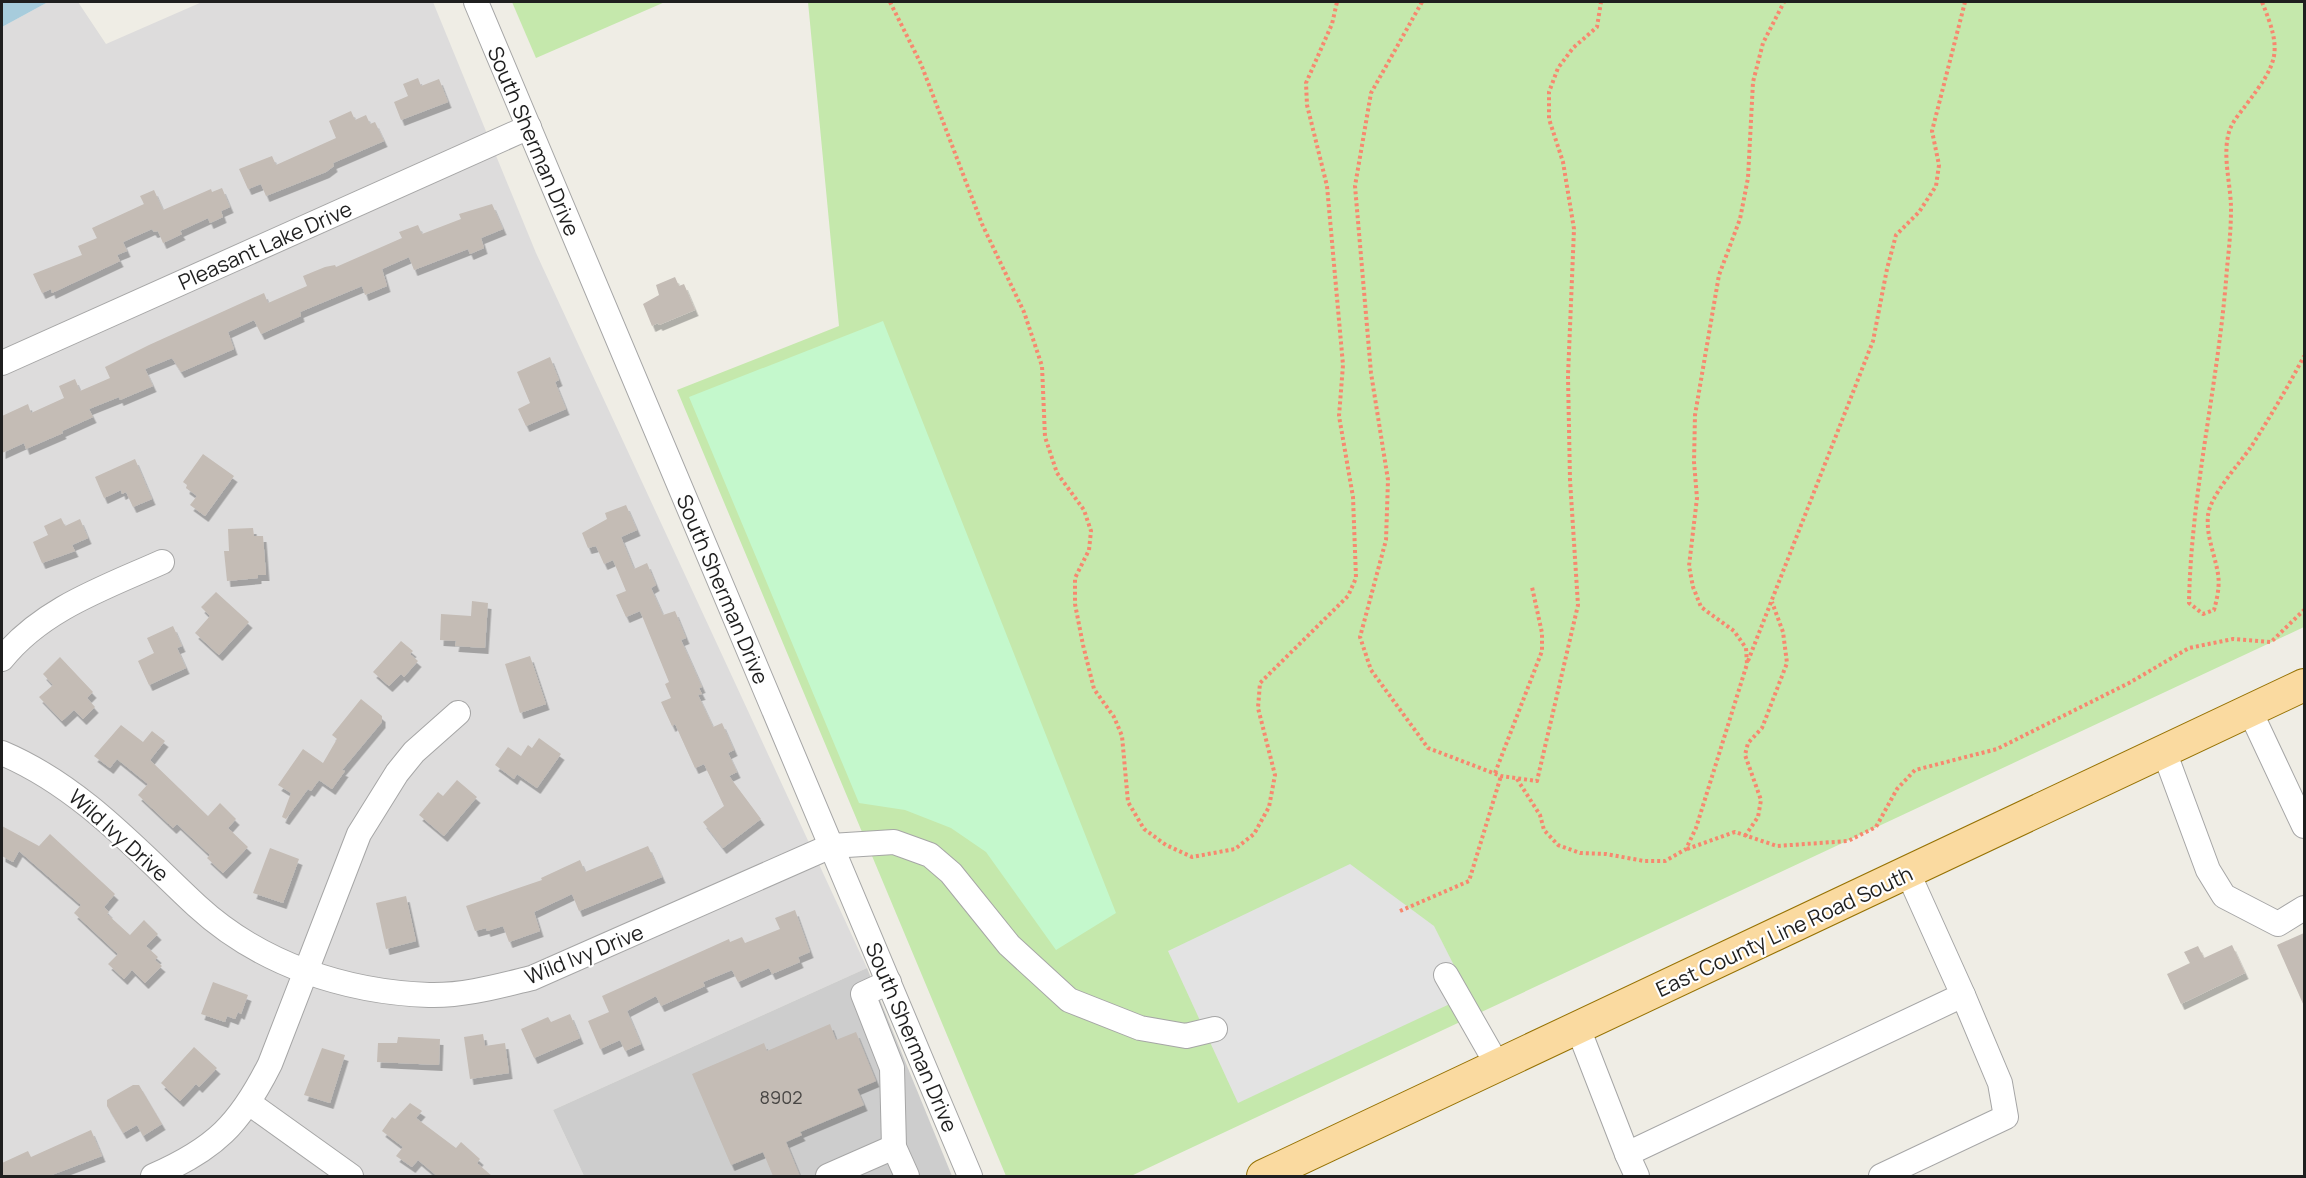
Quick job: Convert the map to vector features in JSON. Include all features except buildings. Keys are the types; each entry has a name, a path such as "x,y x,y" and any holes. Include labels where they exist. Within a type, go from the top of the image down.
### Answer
{"main road":[{"name":"East County Line Road South","path":"1263,1176 2304,685"}],"street":[{"name":"South Sherman Drive","path":"476,2 970,1176"},
{"name":"Pleasant Lake Drive","path":"2,363 529,128"},
{"path":"2,659 27,631 48,616 162,562"},
{"path":"2250,711 2304,826"},
{"path":"153,1176 191,1159 205,1149 238,1118 249,1103 270,1064 352,851 376,803 414,752 458,713"},
{"path":"2164,752 2208,870 2224,896 2278,924 2304,908"},
{"name":"Wild Ivy Drive","path":"2,753 34,768 78,796 199,908 257,950 305,971 352,986 412,994 464,993 522,981 564,965 831,846"},
{"path":"831,846 894,842 930,855 951,873 1009,945 1069,1000 1140,1028 1186,1036 1215,1029"},
{"path":"1881,1176 2006,1117 2000,1083 1908,873"},
{"path":"1446,975 1498,1066"},
{"path":"888,982 863,994 892,1068 894,1147 907,1176"},
{"path":"1627,1154 1963,995"},
{"path":"1578,1028 1637,1176"},
{"path":"249,1103 351,1176"},
{"path":"828,1176 894,1147"}],"path":[{"path":"890,2 921,64 982,224 1024,312 1042,366 1045,437 1056,473 1084,510 1091,531 1089,550 1075,578 1075,604 1094,689 1114,717 1122,736 1128,802 1144,829 1166,845 1192,857 1235,849 1254,834 1269,807 1275,775 1258,708 1260,683 1348,596 1356,578 1353,497 1339,416 1343,365 1327,186 1307,105 1306,83 1332,24 1337,2"},
{"path":"1422,2 1371,93 1355,186 1371,373 1388,480 1386,540 1360,637 1371,670 1428,748 1501,776 1537,781 1578,605 1570,480 1568,376 1574,229 1563,162 1549,119 1549,92 1558,68 1573,48 1597,27 1600,2"},
{"path":"1747,664 1746,648 1734,631 1701,607 1693,587 1689,567 1697,498 1695,415 1719,275 1734,240 1748,178 1753,82 1763,43 1784,2"},
{"path":"1686,849 1696,828 1747,664 1874,341 1896,236 1919,212 1936,186 1940,165 1932,130 1965,2"},
{"path":"2262,2 2271,23 2276,48 2270,72 2229,132 2227,154 2231,209 2220,351 2195,506 2189,578 2189,603 2202,614 2214,610 2218,594 2218,575 2211,549 2208,514 2216,493 2252,445 2304,356"},
{"path":"1495,773 1542,651 1542,633 1532,587"},
{"path":"1745,836 1758,817 1761,800 1745,755 1748,743 1762,728 1787,663 1783,632 1772,601"},
{"path":"1517,778 1540,815 1544,830 1558,845 1580,853 1606,854 1644,861 1665,861 1686,849 1735,832 1777,846 1848,841 1876,827 1897,789 1915,770 1997,749 2128,683 2189,648 2233,639 2271,642 2304,610"},
{"path":"1400,911 1469,881 1501,776"}],"shaded area":[{"path":"48,2 78,2 106,44 202,2 433,2 536,253 867,968 553,1110 584,1176 2,1176 2,27"},
{"path":"1350,864 1434,926 1469,995 1238,1103 1168,951"},
{"path":"867,968 952,1176 584,1176 553,1110"}],"green space":[{"path":"512,2 665,2 536,58"},
{"path":"808,2 2304,2 2304,627 1131,1176 1006,1176 677,390 839,326"},
{"path":"883,321 1116,913 1056,950 986,852 951,828 905,810 859,803 689,397"}],"water":[{"path":"2,2 48,2 2,27"}]}
